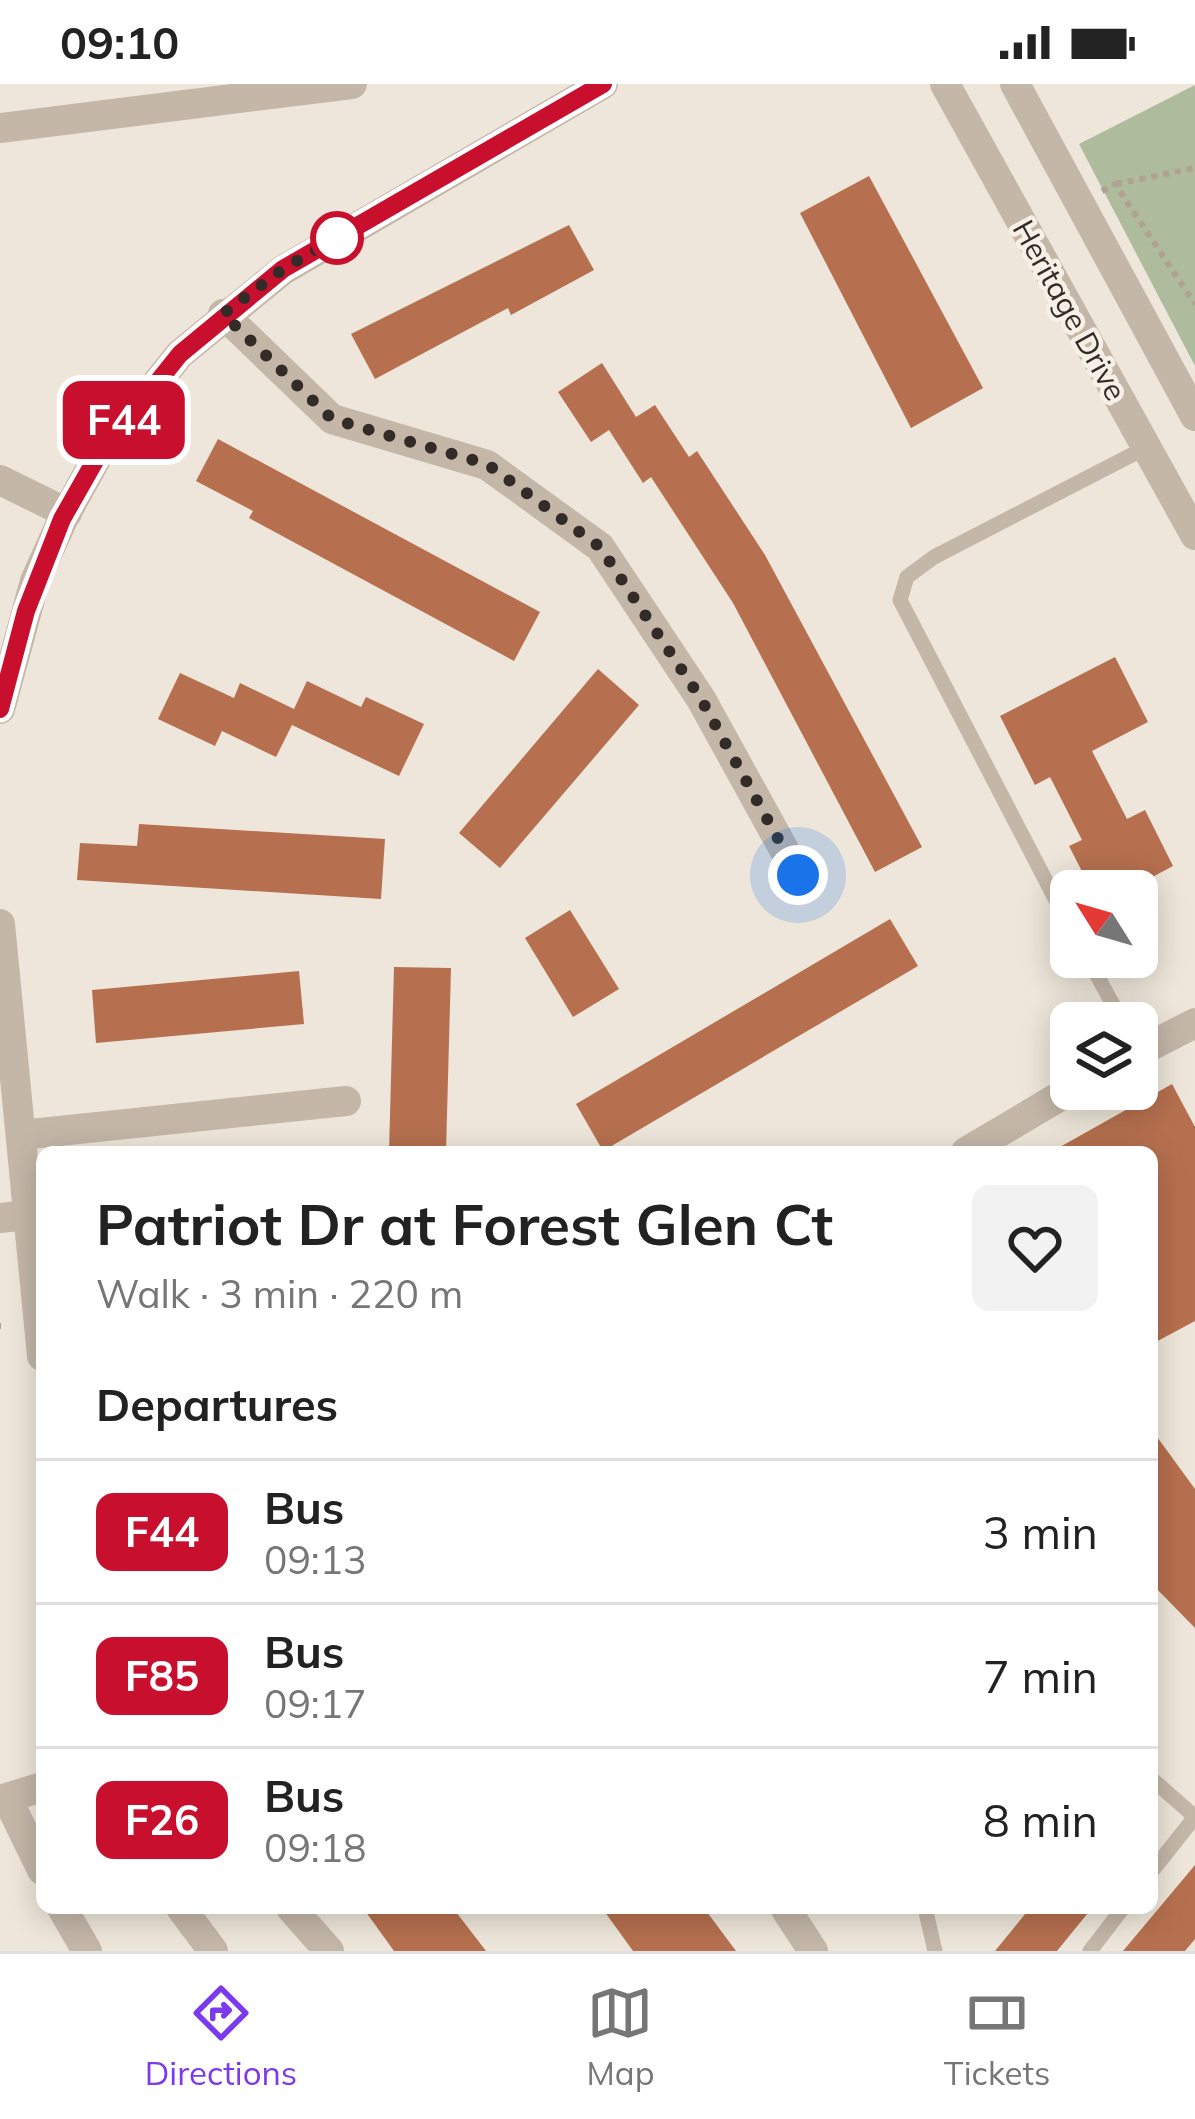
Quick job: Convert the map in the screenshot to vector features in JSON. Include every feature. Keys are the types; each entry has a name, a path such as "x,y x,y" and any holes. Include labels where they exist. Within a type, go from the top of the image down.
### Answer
{"street":[{"path":"0,128 352,84"},
{"path":"0,709 35,581 67,513 135,405 223,314 283,269 603,84"},
{"name":"Heritage Drive","path":"945,84 1195,536"},
{"name":"Heritage Drive","path":"1015,84 1195,416"},
{"path":"223,314 332,419 487,464 600,547 701,699 798,875"},
{"path":"0,480 67,513"},
{"path":"0,924 21,1136 14,1217 36,1326"},
{"path":"1158,1042 1195,1023"},
{"path":"21,1136 346,1102"},
{"path":"975,1146 1050,1102"},
{"path":"36,1788 4,1799 36,1859"},
{"path":"65,1914 87,1951"},
{"path":"186,1914 213,1951"},
{"path":"296,1914 329,1951"},
{"path":"789,1914 813,1951"}],"lane":[{"path":"1050,889 900,600 907,577 934,557 1147,447"},
{"path":"1158,1784 1195,1817 1158,1863"},
{"path":"926,1914 935,1951"},
{"path":"1090,1951 1118,1914"}],"path":[{"path":"1081,202 1115,184 1195,168"},
{"path":"1115,184 1195,304"}],"green space":[{"path":"1195,85 1195,366 1079,144"}],"building":[{"path":"869,176 983,388 911,428 800,213"},
{"path":"569,225 594,270 511,315 508,308 375,379 351,334"},
{"path":"602,363 636,417 655,405 689,457 697,451 765,555 922,847 875,872 733,603 651,477 643,483 609,430 591,442 558,392"},
{"path":"218,439 540,612 514,661 249,518 253,511 196,481"},
{"path":"1115,657 1148,722 1092,751 1127,819 1145,810 1173,866 1158,874 1158,870 1081,870 1069,846 1082,840 1050,777 1035,785 1000,716"},
{"path":"598,669 639,705 500,868 459,833"},
{"path":"180,673 234,698 240,683 294,709 307,681 361,707 366,697 424,724 399,776 292,725 276,757 222,731 215,746 158,719"},
{"path":"139,824 385,839 381,899 77,880 80,843 137,846"},
{"path":"570,910 619,989 573,1017 525,938"},
{"path":"890,919 918,966 612,1146 600,1146 576,1104"},
{"path":"394,967 451,968 446,1146 389,1146"},
{"path":"299,971 304,1024 96,1043 92,990"},
{"path":"1172,1084 1195,1127 1195,1321 1158,1341 1158,1146 1062,1146 1126,1110 1158,1110 1158,1092"},
{"path":"1158,1438 1195,1489 1195,1628 1158,1590"},
{"path":"1195,1865 1195,1939 1185,1951 1123,1951"},
{"path":"367,1914 458,1914 486,1951 394,1951"},
{"path":"606,1914 708,1914 736,1951 633,1951"},
{"path":"1025,1914 1087,1914 1057,1951 995,1951"}],"bus line":[{"name":"F44","path":"0,709 35,581 62,519 96,459 180,354 283,269 603,84"}],"route":[{"path":"337,238 345,233 283,269 223,314 332,419 487,464 600,547 701,699 798,875"}]}
